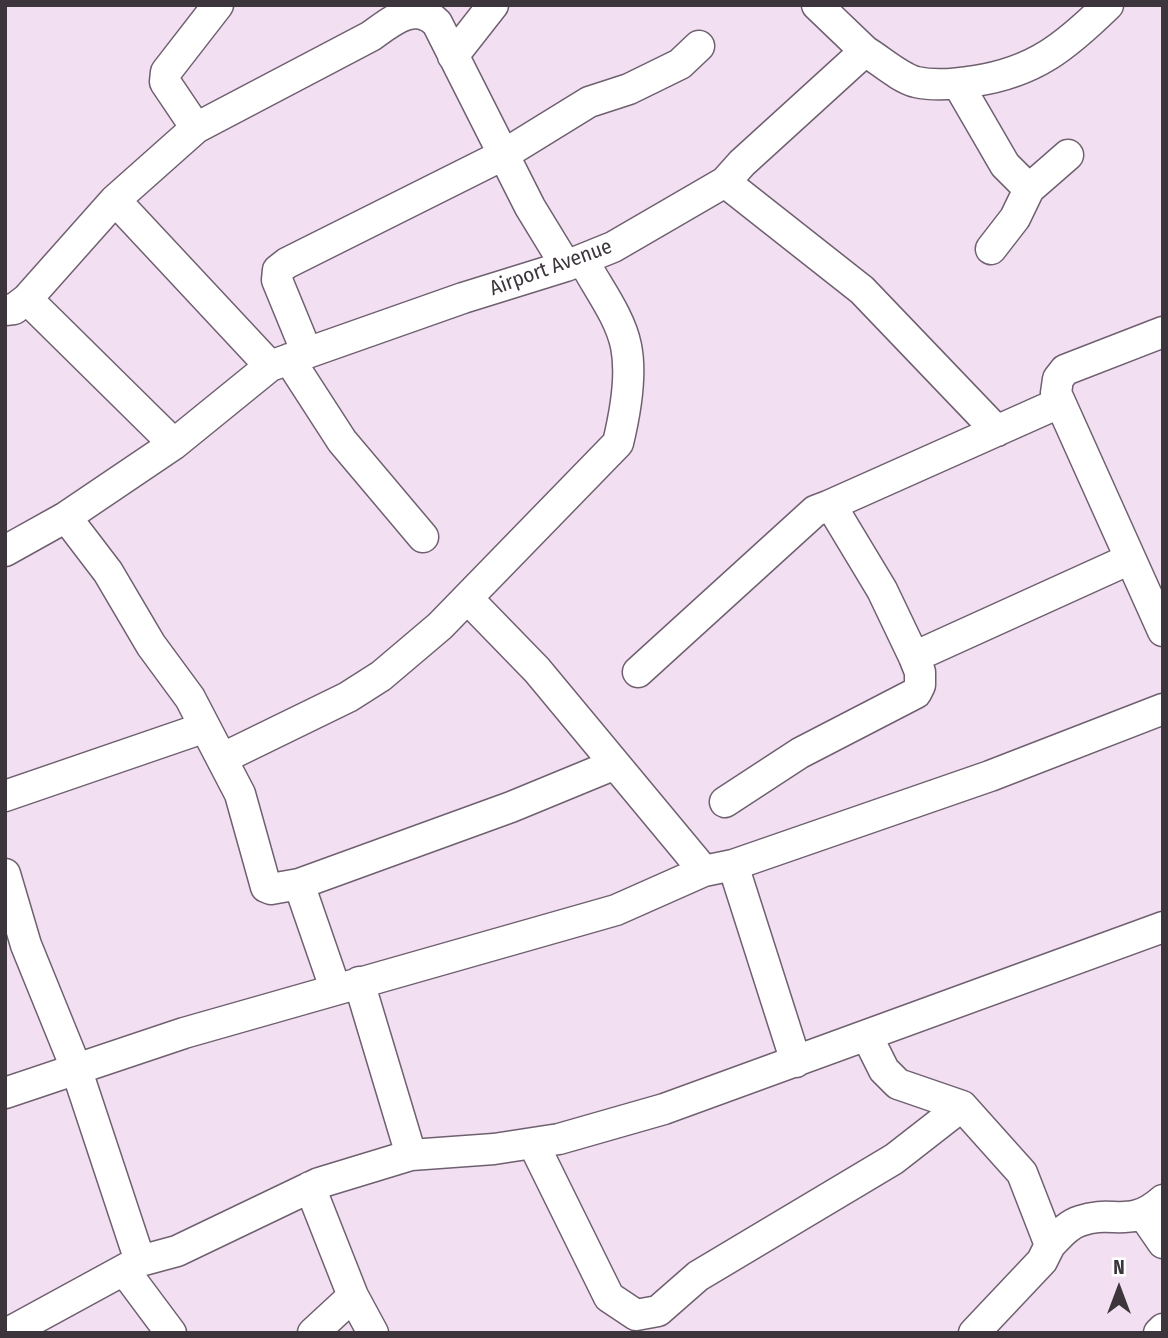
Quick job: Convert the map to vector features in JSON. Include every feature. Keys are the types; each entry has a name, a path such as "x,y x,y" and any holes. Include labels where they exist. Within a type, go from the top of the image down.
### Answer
{"street":[{"path":"196,128 165,82 166,72 218,5"},
{"path":"453,56 492,5"},
{"path":"833,11 865,51 914,82 958,84 1003,77 1040,62 1072,39 1108,5"},
{"path":"173,444 16,305 116,200 196,128 371,36 394,19 413,12 428,14 437,23 503,155 618,325 626,347 624,420 618,443 468,599 412,651 359,690 223,758"},
{"path":"288,359 277,280 278,270 503,155 580,107 629,89 680,65 699,46"},
{"name":"Airport Avenue","path":"5,551 66,517 173,444 288,359 463,298 574,263 613,247 725,182 742,163 865,51"},
{"path":"958,84 1004,165 1029,189"},
{"path":"991,249 1015,218 1029,189 1068,155"},
{"path":"725,182 862,290 997,430"},
{"path":"116,200 288,359 342,441 423,537"},
{"path":"1163,332 1065,370 1058,379 1056,393 1163,631"},
{"path":"638,672 815,511 1059,403"},
{"path":"725,802 800,753 916,693 920,685 920,672 914,657 882,590 835,512 828,506"},
{"path":"66,517 108,572 151,645 190,698 203,728 223,758 240,794 266,887 271,890 299,884 511,807 613,765"},
{"path":"914,657 1130,559"},
{"path":"468,599 537,670 613,765 653,807 704,871"},
{"path":"5,1093 76,1068 347,985 616,910 704,871 733,865 990,776 1163,709"},
{"path":"5,796 203,728"},
{"path":"733,865 796,1062"},
{"path":"5,874 16,949 76,1068 132,1266 164,1330"},
{"path":"299,884 347,985 411,1155"},
{"path":"8,1333 132,1266 177,1251 310,1187 411,1155 559,1139 664,1108 867,1037 1163,927"},
{"path":"867,1037 884,1070 898,1084 962,1106 1021,1173 1050,1245"},
{"path":"533,1143 609,1297 636,1315 658,1311 698,1276 894,1159 962,1106"},
{"path":"310,1187 353,1296 373,1333"},
{"path":"974,1333 1042,1261 1050,1245 1069,1226 1081,1220 1125,1219 1153,1207 1163,1243"},
{"path":"313,1333 353,1296"}]}
